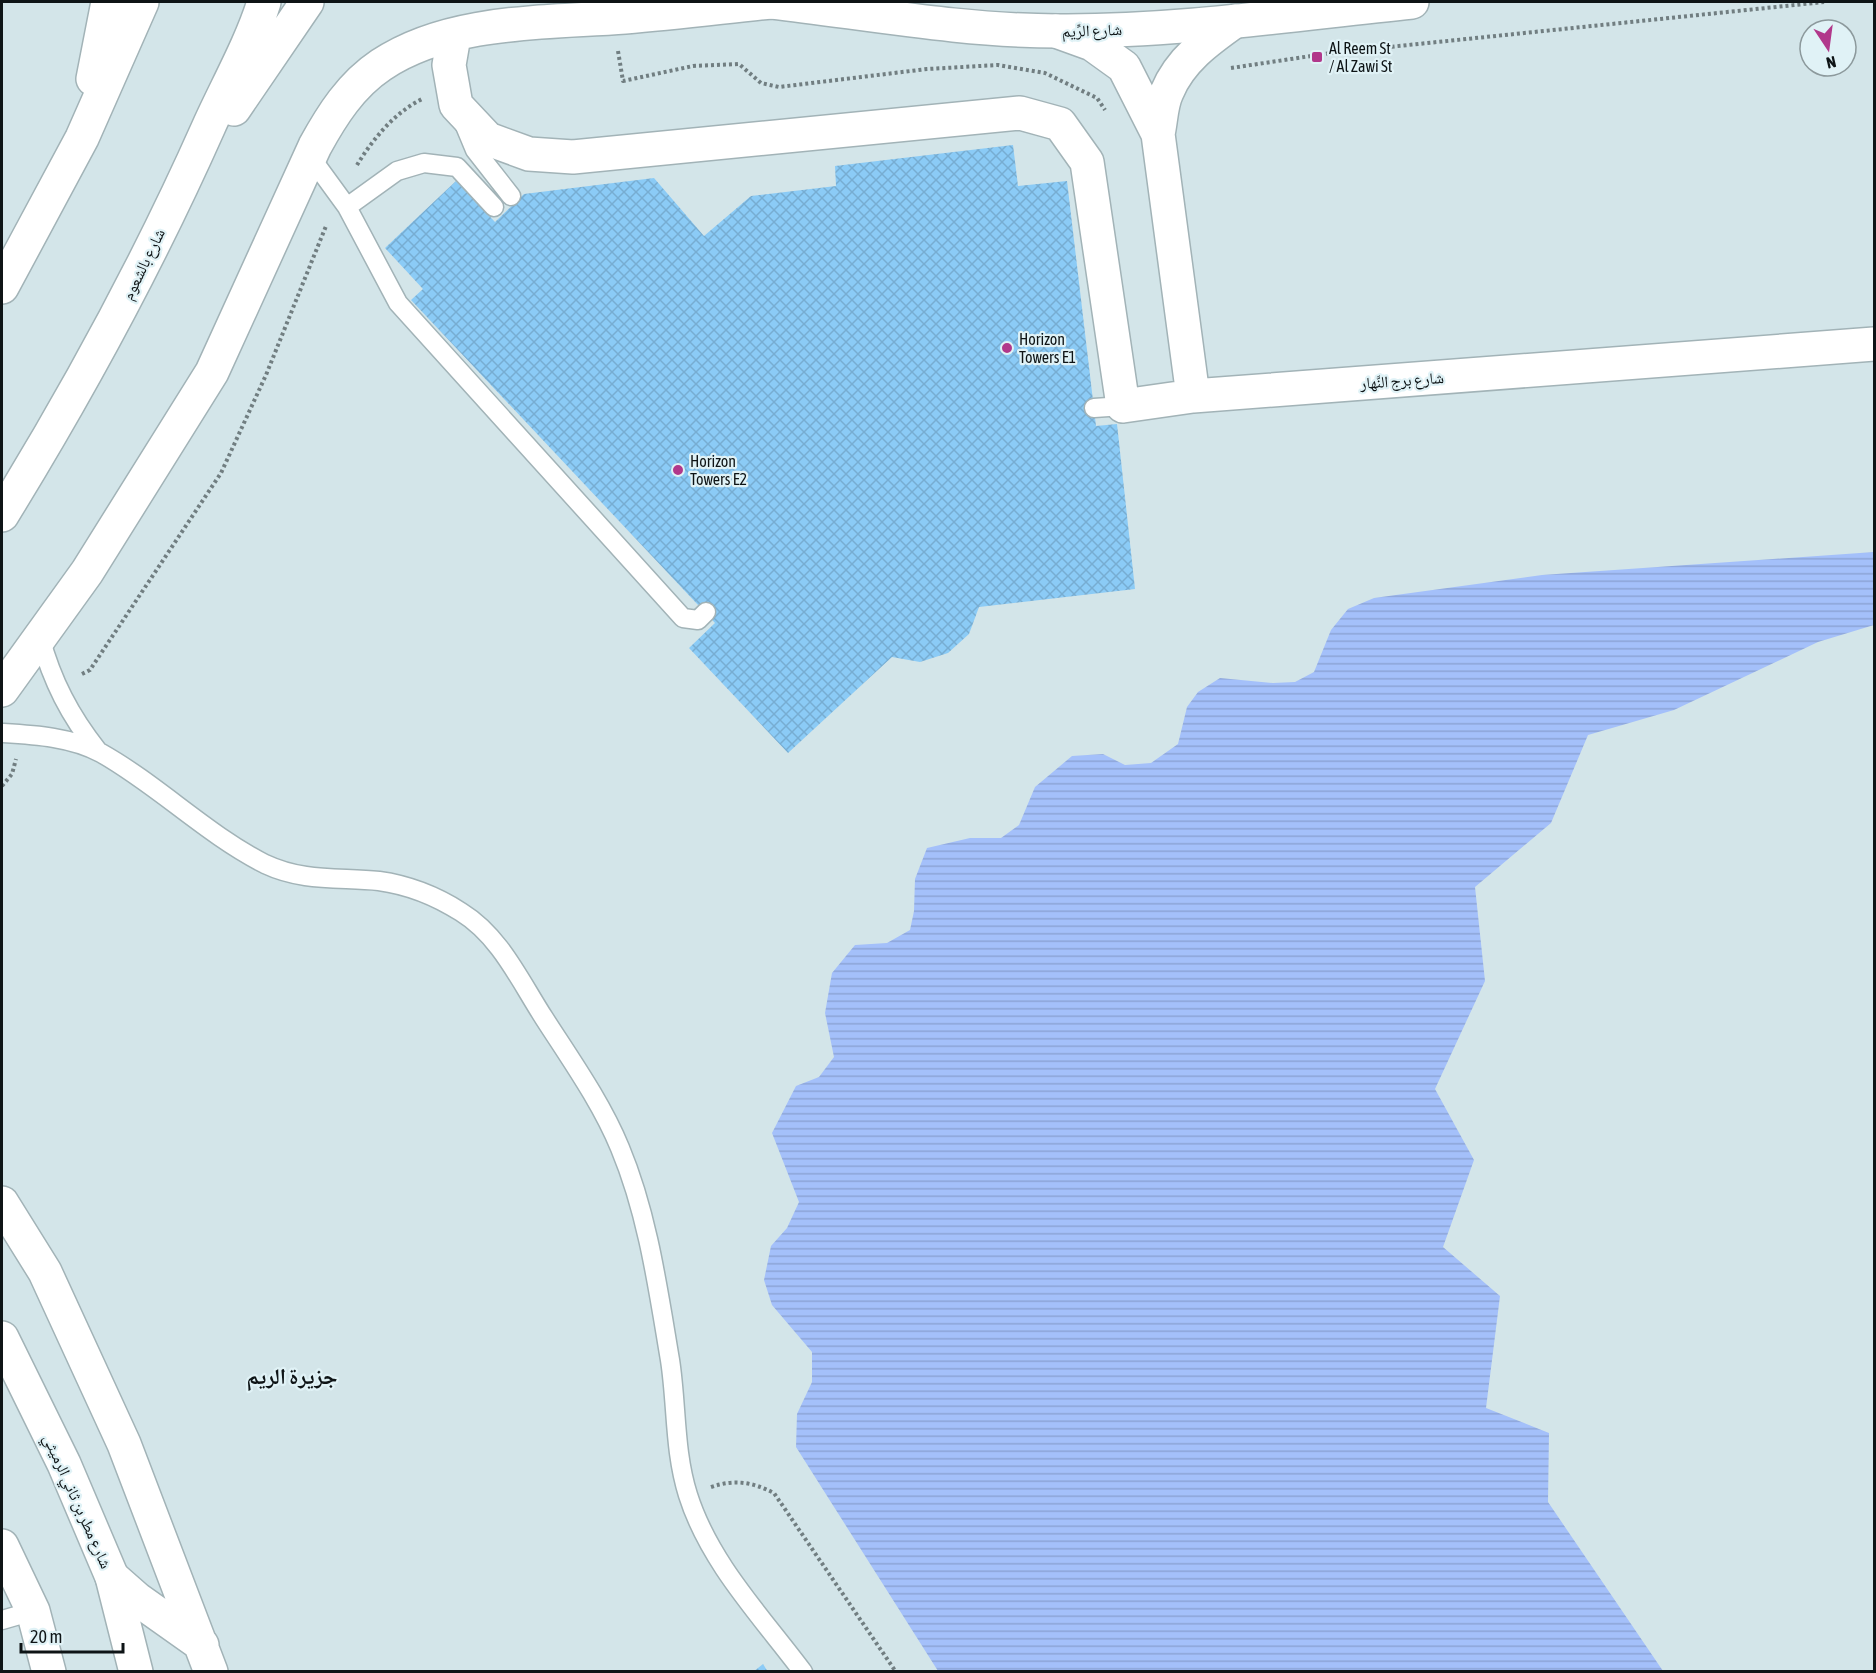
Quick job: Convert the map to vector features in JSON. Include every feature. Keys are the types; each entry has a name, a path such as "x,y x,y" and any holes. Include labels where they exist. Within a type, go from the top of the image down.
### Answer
{"street":[{"path":"82,138 108,2"},
{"path":"2,287 82,138 142,2"},
{"name":"شارع بالشعوم","path":"2,515 49,438 122,308 183,185 264,2"},
{"path":"183,185 307,2"},
{"name":"شارع الرِّيم","path":"2,690 87,572 212,372 287,205 333,113 350,92 380,66 410,48 475,30 771,2 943,23 1056,31 1178,27 1412,2"},
{"path":"1193,396 1158,134 1166,93 1184,64 1207,40 1235,21"},
{"path":"1056,31 1092,44 1124,67 1158,134"},
{"path":"454,36 449,65 454,94"},
{"name":"شارع برج النَّهار","path":"454,94 488,139 529,154 573,157 1020,113 1060,124 1087,162 1108,407 1193,396 1875,344"},
{"path":"2,1203 45,1272 124,1444 206,1658"},
{"name":"شارع مطر بن ثاني الرميثي","path":"3,1339 64,1464 112,1577 136,1671"},
{"path":"2,1546 33,1611 49,1671"},
{"path":"112,1577 206,1658"}],"lane":[{"path":"454,94 475,150 511,196"},
{"path":"312,159 343,201 398,303 683,618 698,620 706,612"},
{"path":"343,201 397,171 424,163 457,167 494,207"},
{"path":"40,637 57,687 79,727 100,753"},
{"path":"2,733 57,738 100,753 265,864 310,878 381,881 410,888 439,899 465,914 492,937 596,1100 620,1147 645,1228 664,1328 680,1462 687,1494 702,1531 723,1565 802,1671"},
{"path":"2,1620 33,1611"}],"path":[{"path":"1222,69 1343,52 1824,2"},
{"path":"612,18 623,81 693,66 739,64 761,83 780,87 927,69 998,65 1045,74 1097,98 1107,114"},
{"path":"57,687 90,670 221,473 343,201 382,129 412,104 454,94"},
{"path":"687,1494 726,1482 754,1483 774,1493 896,1671"}],"water":[{"path":"1874,552 1874,625 1818,642 1674,710 1588,735 1551,823 1475,887 1485,981 1435,1089 1474,1160 1443,1247 1500,1296 1486,1408 1549,1433 1548,1502 1663,1671 938,1671 796,1447 797,1414 812,1382 812,1352 772,1305 764,1280 771,1246 787,1228 799,1202 772,1133 796,1086 819,1077 834,1057 825,1013 832,973 855,945 887,943 910,930 914,911 915,879 927,848 970,838 1001,838 1019,825 1035,787 1072,756 1103,754 1125,765 1151,763 1178,744 1187,707 1198,692 1220,678 1273,683 1295,682 1314,672 1331,630 1348,609 1374,598 1542,575"}],"building":[{"path":"1013,145 1018,186 1067,181 1096,426 1117,424 1135,589 979,607 969,634 948,653 920,662 892,657 788,753 689,648 715,623 411,300 423,289 385,248 456,181 495,222 524,194 654,178 704,236 751,196 836,186 835,166"},
{"path":"763,1664 768,1672 753,1672"}],"place":[{"name":"Al Reem St / Al Zawi St","path":"1317,57"},
{"name":"Horizon Towers E1","path":"1007,348"},
{"name":"Horizon Towers E2","path":"678,470"}],"district":[{"name":"جزيرة الريم","path":"292,1376"}]}
